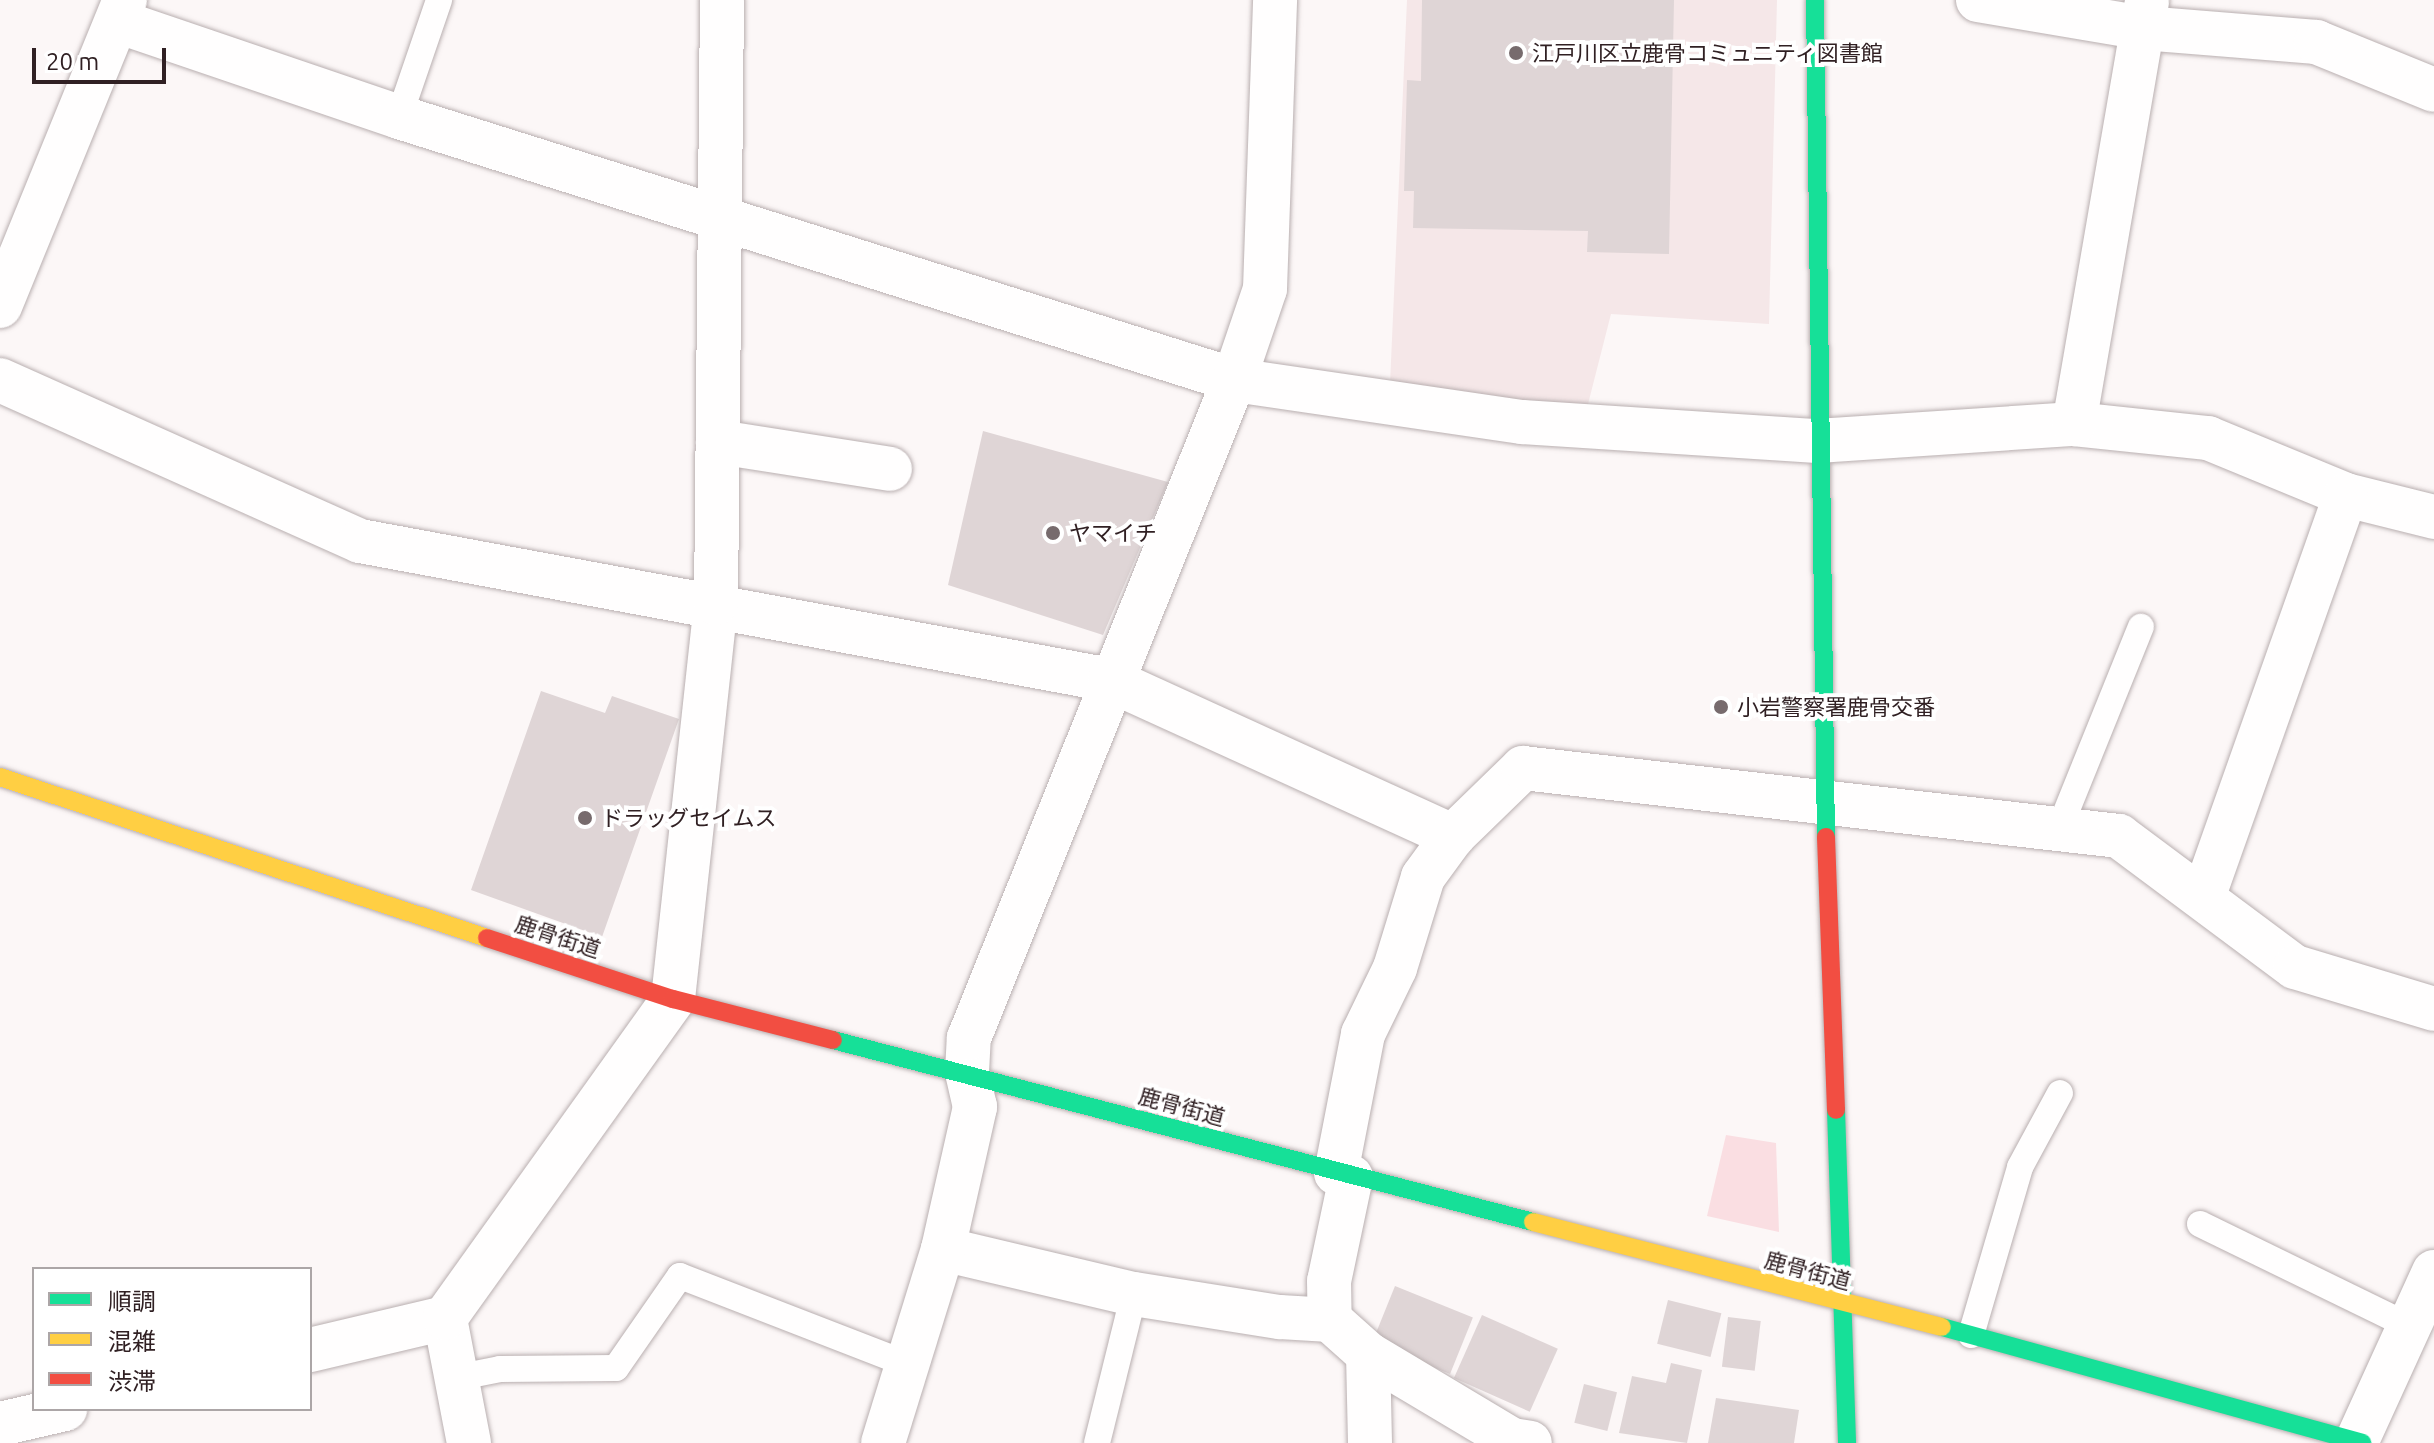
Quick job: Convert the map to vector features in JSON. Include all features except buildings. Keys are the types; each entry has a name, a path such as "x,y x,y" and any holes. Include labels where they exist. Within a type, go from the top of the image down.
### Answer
{"street":[{"path":"312,1350 445,1318 673,999 716,603 722,0"},
{"path":"883,1443 943,1249 975,1107 967,1072 969,1038 1110,680 1234,380 1265,289 1275,0"},
{"path":"1815,0 1817,441 1825,804 1847,1443"},
{"path":"1978,0 2145,14 2316,42 2434,90"},
{"path":"0,306 121,10 399,117 1234,380 1522,422 1817,441 2074,424 2208,438 2346,495 2434,517"},
{"path":"2074,424 2145,14"},
{"path":"0,380 360,541 716,603 1110,680 1453,836"},
{"path":"718,442 890,469"},
{"path":"2204,895 2346,495"},
{"path":"1330,1320 1329,1281 1363,1034 1395,968 1423,877 1453,836 1523,768 2119,836 2204,895 2295,967 2434,1009"},
{"name":"鹿骨街道","path":"0,777 673,999 967,1072 1343,1175 1971,1335 2358,1443"},
{"path":"943,1249 1134,1294 1330,1320 1368,1354 1512,1440 1530,1443"},
{"path":"2358,1443 2434,1272"},
{"path":"445,1318 460,1377 469,1443"},
{"path":"1368,1354 1370,1443"},
{"path":"0,1424 56,1411"}],"lane":[{"path":"399,117 439,0"},
{"path":"2060,827 2141,627"},
{"path":"1971,1335 2020,1167 2060,1093"},
{"path":"2200,1224 2409,1326"},
{"path":"460,1377 500,1369 616,1368 680,1276 909,1365"},
{"path":"1097,1443 1134,1294"}],"shaded area":[{"path":"1407,0 1777,0 1769,324 1611,314 1587,408 1390,384"},
{"path":"1726,1135 1776,1143 1779,1232 1707,1216"}],"traffic: fast":[{"path":"1815,0 1826,837"},
{"path":"833,1040 1533,1222"},
{"path":"1836,1110 1847,1443"},
{"path":"1942,1327 2362,1443"}],"traffic: slow":[{"path":"0,777 487,938"},
{"path":"1533,1222 1942,1327"}],"traffic: jam":[{"path":"1826,837 1836,1110"},
{"path":"487,938 673,999 833,1040"}],"place":[{"name":"江戸川区立鹿骨コミュニティ図書館","path":"1516,53"},
{"name":"ヤマイチ","path":"1053,533"},
{"name":"小岩警察署鹿骨交番","path":"1721,707"},
{"name":"ドラッグセイムス","path":"585,818"}]}
